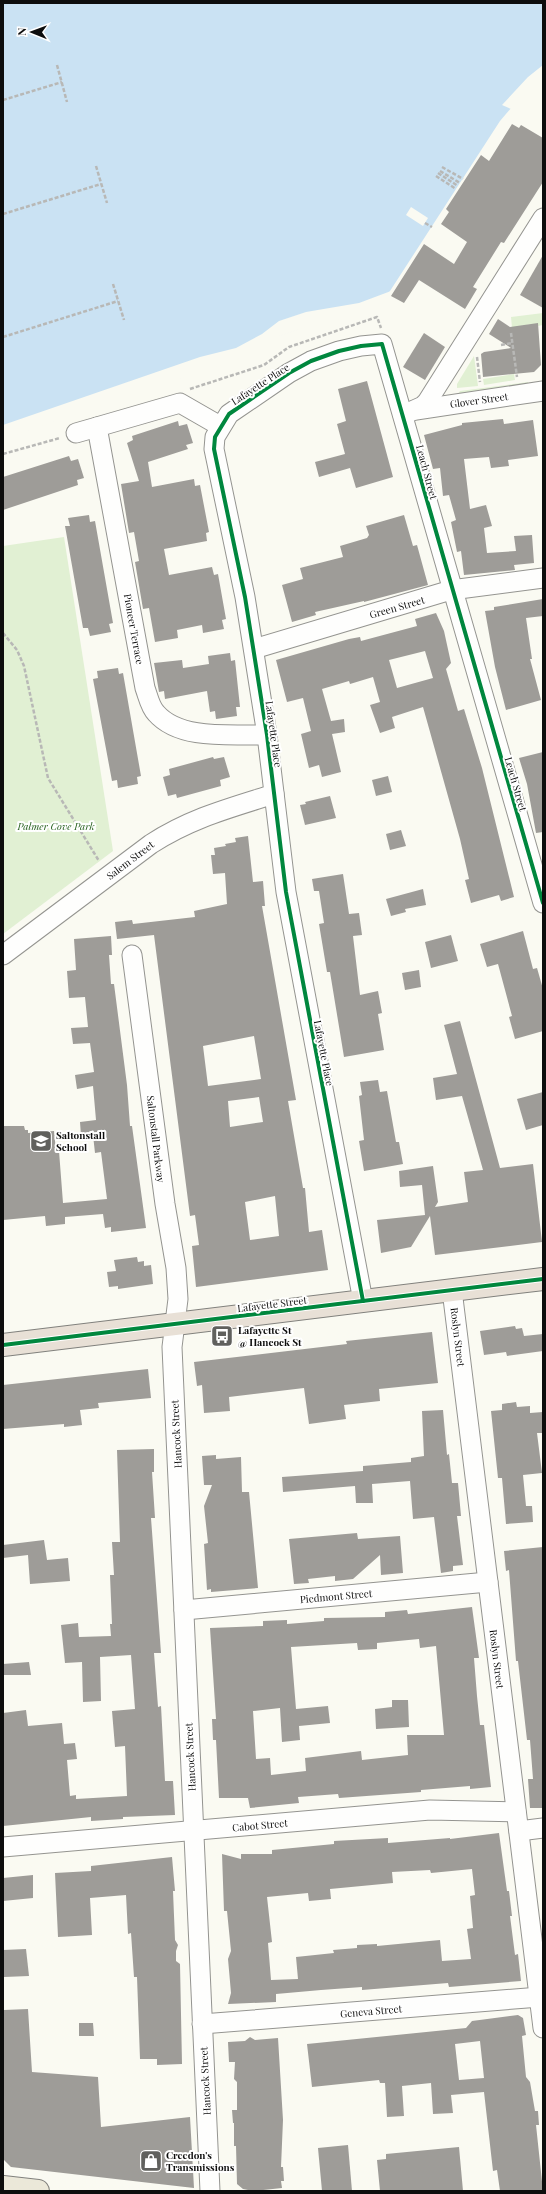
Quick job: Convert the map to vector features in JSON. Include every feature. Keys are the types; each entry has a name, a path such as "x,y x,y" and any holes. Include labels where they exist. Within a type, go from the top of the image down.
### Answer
{"highway":[{"name":"Lafayette Street","path":"3,1345 543,1279"}],"main road":[{"path":"3,2187 38,2191"}],"street":[{"path":"410,412 427,402 543,218"},
{"name":"Lafayette Place","path":"363,1301 289,911 267,735 254,649 245,597 214,449 215,437 220,426 229,414 242,404 311,361 339,351 361,346 382,344 410,412"},
{"name":"Glover Street","path":"410,412 543,391"},
{"path":"76,433 180,403 220,426"},
{"name":"Leach Street","path":"410,412 451,590 543,903"},
{"name":"Pioneer Terrace","path":"97,428 144,688 154,712 165,722 175,728 188,731 267,735"},
{"name":"Green Street","path":"254,649 451,590 543,578"},
{"name":"Salem Street","path":"3,955 151,844 172,830 190,821 274,794"},
{"name":"Saltonstall Parkway","path":"132,955 165,1204 176,1268 178,1298 175,1324"},
{"name":"Roslyn Street","path":"452,1290 542,2011"},
{"name":"Hancock Street","path":"175,1324 172,1347 210,2191"},
{"name":"Piedmont Street","path":"184,1610 488,1582"},
{"name":"Cabot Street","path":"3,1847 430,1810 516,1812"},
{"path":"519,1831 543,1828"},
{"name":"Geneva Street","path":"202,2024 542,2011"}],"path":[{"path":"57,65 67,102"},
{"path":"3,100 62,82"},
{"path":"96,166 107,203"},
{"path":"442,167 463,179"},
{"path":"436,176 458,186 439,172"},
{"path":"3,214 101,184"},
{"path":"425,223 432,227"},
{"path":"113,284 124,320"},
{"path":"3,337 118,301"},
{"path":"511,333 517,382"},
{"path":"501,345 512,343"},
{"path":"476,351 481,375 481,387"},
{"path":"3,454 76,433"},
{"path":"3,633 18,650 24,666 48,778 100,861"}],"green space":[{"path":"543,313 543,325 532,327 531,324 512,328 511,317"},
{"path":"474,356 478,386 457,388 457,384"},
{"path":"514,374 515,380 484,385 483,379"},
{"path":"528,382 528,384 458,394 460,391"},
{"name":"Palmer Cove Park","path":"64,537 113,851 3,934 3,546"}],"water":[{"path":"3,3 543,3 543,77 535,80 500,121 379,308 299,327 3,437"}],"pier":[{"path":"543,65 543,79 537,82 511,109 502,105 528,77"},
{"path":"411,207 428,218 423,226 406,215"},
{"path":"391,291 380,310 300,329 279,336 259,352 3,439 3,425 200,357 236,348 262,334 279,321 306,312 359,303"}],"building":[{"path":"512,124 519,128 521,125 543,138 543,182 504,243 501,242 473,287 477,289 465,309 419,280 404,303 391,296 424,244 454,264 467,242 441,224 449,212 446,209 481,155 489,161"},
{"path":"543,255 543,308 520,295"},
{"path":"498,319 510,327 538,323 541,365 534,372 483,377 481,354 484,352 511,348 489,334"},
{"path":"424,333 445,347 425,380 403,367"},
{"path":"367,381 393,477 356,488 350,468 319,477 315,462 345,454 337,424 346,421 338,389"},
{"path":"503,419 504,424 533,420 538,456 508,460 509,466 491,468 489,457 464,459 470,509 486,505 492,526 484,528 487,553 516,551 514,536 532,535 534,563 514,565 515,570 464,575 461,551 457,552 451,522 456,520 449,495 443,496 440,468 433,469 424,435 462,425 462,423"},
{"path":"178,421 179,426 187,424 193,443 186,445 188,449 148,462 152,487 194,479 195,486 200,485 209,532 206,533 207,541 164,549 169,575 212,567 214,575 218,574 226,619 222,620 224,629 203,633 202,625 177,630 178,638 155,642 149,608 143,609 135,562 139,561 134,532 129,533 121,484 139,481 127,443 133,440 132,436"},
{"path":"69,456 71,461 78,459 84,478 77,480 78,485 3,510 3,477"},
{"path":"89,515 90,522 95,521 113,623 109,624 111,632 90,636 88,628 83,628 65,526 70,526 68,518"},
{"path":"404,515 413,546 417,545 428,585 364,602 315,612 316,615 292,622 282,585 303,579 300,568 343,557 340,546 367,538 369,535 366,526"},
{"path":"543,599 543,616 526,618 532,659 530,659 541,700 506,710 495,667 485,611 494,610 494,607"},
{"path":"436,613 444,631 451,663 446,669 458,711 464,709 482,768 514,897 501,901 499,895 471,903 465,880 469,879 460,839 423,707 392,717 395,728 380,733 370,705 380,702 373,677 350,684 349,681 322,689 331,721 344,719 345,732 332,734 341,772 322,777 319,765 309,768 301,734 311,731 303,698 287,702 276,660 349,639 360,637 361,641 417,626 415,619","holes":["425,651 433,678 397,688 389,660"]},
{"path":"230,653 231,661 235,660 240,707 236,707 237,716 216,719 215,711 210,712 207,691 165,699 164,691 159,692 154,663 182,660 183,668 209,664 208,656"},
{"path":"118,668 119,674 123,673 141,776 137,777 138,784 118,788 117,780 112,781 93,679 98,678 97,671"},
{"path":"543,752 543,832 536,833 527,784 519,758"},
{"path":"213,757 214,759 224,757 230,777 220,780 221,786 177,798 176,794 168,796 163,777 170,775 169,769"},
{"path":"388,776 392,792 376,796 372,780"},
{"path":"330,796 336,818 305,825 300,805 306,804 305,802"},
{"path":"401,830 406,846 390,850 386,834"},
{"path":"248,836 253,882 263,881 265,906 262,906 296,1100 288,1101 303,1188 305,1188 309,1232 322,1230 328,1270 196,1287 192,1246 199,1245 195,1215 190,1216 154,935 117,939 115,922 132,920 133,924 195,917 194,911 227,904 225,873 213,874 211,855 215,855 214,848 226,846 225,844 236,842 235,838","holes":["254,1036 261,1079 208,1086 203,1046","259,1097 263,1122 230,1127 228,1101","275,1196 279,1236 250,1240 245,1202"]},
{"path":"343,874 349,914 359,913 362,935 353,936 360,995 378,991 382,1013 378,1014 384,1050 344,1057 330,972 327,972 319,924 324,923 319,891 314,891 312,879"},
{"path":"423,889 426,905 405,909 406,912 391,916 386,899"},
{"path":"523,931 533,969 537,968 543,989 543,1031 515,1039 509,1017 512,1016 498,964 487,967 480,944"},
{"path":"451,935 458,961 431,968 425,942"},
{"path":"111,936 112,955 109,955 111,984 114,984 127,1085 130,1126 132,1126 146,1228 111,1232 111,1227 105,1228 103,1214 65,1217 65,1224 46,1226 45,1216 3,1220 3,1126 24,1126 25,1130 28,1130 28,1133 54,1131 56,1151 59,1151 63,1203 107,1199 101,1152 95,1153 93,1135 81,1136 80,1122 96,1120 93,1086 77,1089 75,1075 94,1072 90,1043 73,1044 71,1028 88,1027 85,997 69,998 67,971 76,970 74,939"},
{"path":"419,970 421,987 405,990 402,973"},
{"path":"460,1021 500,1168 533,1164 542,1242 435,1255 430,1216 411,1247 381,1253 377,1220 425,1215 422,1185 400,1187 399,1171 433,1166 438,1202 435,1207 468,1202 464,1172 483,1170 462,1096 436,1100 433,1078 457,1074 444,1025"},
{"path":"378,1080 380,1092 387,1091 396,1142 399,1142 403,1164 364,1171 359,1141 364,1140 359,1096 362,1095 360,1082"},
{"path":"543,1092 543,1125 526,1130 517,1099"},
{"path":"137,1257 138,1262 144,1261 144,1266 151,1265 153,1284 118,1289 118,1286 109,1287 107,1272 116,1271 114,1260"},
{"path":"515,1326 516,1329 522,1328 524,1336 543,1334 543,1351 507,1356 506,1352 484,1355 480,1331"},
{"path":"432,1332 438,1383 379,1389 380,1401 344,1405 346,1419 309,1424 304,1388 229,1397 230,1411 204,1413 202,1385 197,1386 194,1362 347,1344 346,1341"},
{"path":"148,1369 151,1398 98,1403 99,1408 80,1410 82,1425 64,1427 64,1424 3,1429 3,1385"},
{"path":"516,1402 517,1407 530,1406 530,1413 543,1412 543,1433 537,1433 542,1473 523,1475 526,1506 532,1506 533,1522 506,1524 502,1478 498,1478 491,1411 502,1410 502,1404"},
{"path":"443,1410 447,1455 449,1454 452,1483 458,1483 461,1516 457,1516 463,1565 453,1566 453,1571 441,1573 434,1517 413,1519 410,1481 372,1484 373,1503 356,1503 355,1486 283,1492 282,1477 363,1471 363,1466 411,1462 411,1458 424,1456 422,1411"},
{"path":"154,1449 154,1472 152,1472 155,1518 151,1518 161,1653 154,1653 158,1707 161,1706 165,1781 173,1781 175,1815 123,1817 123,1819 91,1821 91,1817 3,1826 3,1713 26,1710 28,1726 62,1723 64,1744 75,1743 77,1759 67,1760 70,1796 76,1795 76,1799 127,1796 125,1746 115,1747 112,1711 135,1709 131,1655 100,1657 101,1701 83,1702 82,1662 65,1663 61,1625 78,1623 79,1637 111,1636 110,1575 114,1575 112,1542 120,1542 117,1450"},
{"path":"216,1455 216,1459 241,1457 242,1492 249,1492 258,1588 211,1592 211,1589 207,1590 204,1544 208,1543 204,1506 212,1485 204,1485 202,1456"},
{"path":"357,1533 358,1539 400,1536 403,1573 381,1575 380,1555 353,1579 335,1581 335,1576 308,1579 309,1583 294,1584 289,1539"},
{"path":"44,1540 47,1560 68,1558 70,1581 30,1584 28,1555 3,1558 3,1545"},
{"path":"543,1547 543,1808 530,1808 528,1779 533,1779 530,1740 527,1740 518,1661 516,1661 509,1570 506,1571 504,1551"},
{"path":"472,1607 479,1658 474,1658 480,1725 484,1725 491,1787 470,1789 470,1786 421,1790 421,1792 339,1798 338,1794 298,1797 299,1803 250,1808 248,1798 219,1798 216,1740 213,1740 212,1719 216,1719 210,1628 263,1626 263,1621 287,1620 287,1624 324,1621 324,1618 385,1617 385,1612 407,1610 408,1614","holes":["419,1639 420,1648 436,1646 444,1735 407,1735 408,1755 362,1760 361,1751 305,1758 306,1771 271,1775 270,1758 256,1759 253,1711 280,1708 282,1742 300,1740 299,1726 330,1723 328,1706 296,1709 291,1647 357,1643 358,1650 377,1649 377,1643"]},
{"path":"29,1662 31,1675 3,1675 3,1664"},
{"path":"392,1700 408,1700 409,1727 376,1729 375,1709 392,1707"},
{"path":"499,1833 507,1891 509,1891 512,1916 510,1916 515,1955 518,1954 521,1981 449,1987 448,1983 362,1990 362,1987 321,1990 276,1994 276,2002 228,2004 231,1993 228,1959 231,1951 227,1911 224,1911 222,1854 241,1859 241,1854 272,1854 272,1850 334,1844 334,1841 388,1838 388,1843 450,1839","holes":["472,1869 475,1895 470,1896 473,1928 467,1929 471,1959 442,1961 440,1940 377,1946 377,1944 357,1945 357,1948 333,1950 334,1953 296,1957 298,1979 271,1980 268,1943 272,1942 267,1897 308,1893 309,1901 331,1899 330,1889 393,1883 392,1872 430,1870 431,1873"]},
{"path":"172,1857 175,1891 173,1891 175,1940 178,1945 176,1951 176,1961 180,1964 182,2064 157,2065 157,2059 140,2059 137,1977 134,1977 131,1933 128,1934 126,1895 90,1898 92,1935 58,1937 55,1873 91,1871 91,1866"},
{"path":"33,1875 33,1898 3,1901 3,1878"},
{"path":"26,1949 29,1976 4,1977 3,1950"},
{"path":"28,2009 32,2072 98,2077 101,2127 190,2117 194,2188 11,2167 4,2160 4,2010"},
{"path":"518,2015 523,2018 526,2035 522,2036 526,2077 530,2082 535,2111 538,2111 539,2125 536,2125 543,2191 500,2191 497,2170 493,2171 484,2092 451,2095 453,2113 433,2114 431,2083 402,2086 404,2116 387,2117 385,2083 380,2083 379,2080 312,2087 307,2044 466,2028 472,2021","holes":["480,2041 484,2078 459,2080 455,2044"]},
{"path":"79,2023 93,2023 94,2036 79,2036"},
{"path":"250,2037 255,2040 278,2038 283,2120 281,2167 283,2167 284,2181 281,2181 282,2188 253,2191 243,2189 237,2184 236,2146 234,2146 234,2123 232,2110 237,2110 237,2082 234,2079 235,2062 229,2062 228,2042 245,2041"},
{"path":"348,2145 352,2191 322,2191 318,2148"},
{"path":"459,2147 463,2191 380,2191 377,2160 386,2159 386,2154"}],"cycle path":[{"path":"363,1301 286,892 267,735 245,597 214,449 215,437 229,414 289,373 311,361 339,351 361,346 382,344 543,903"},
{"path":"3,1345 543,1279"}],"place":[{"name":"Saltonstall School","path":"41,1141"},
{"name":"Lafayette St @ Hancock St","path":"222,1336"},
{"name":"Creedon's Transmissions","path":"151,2161"}]}
